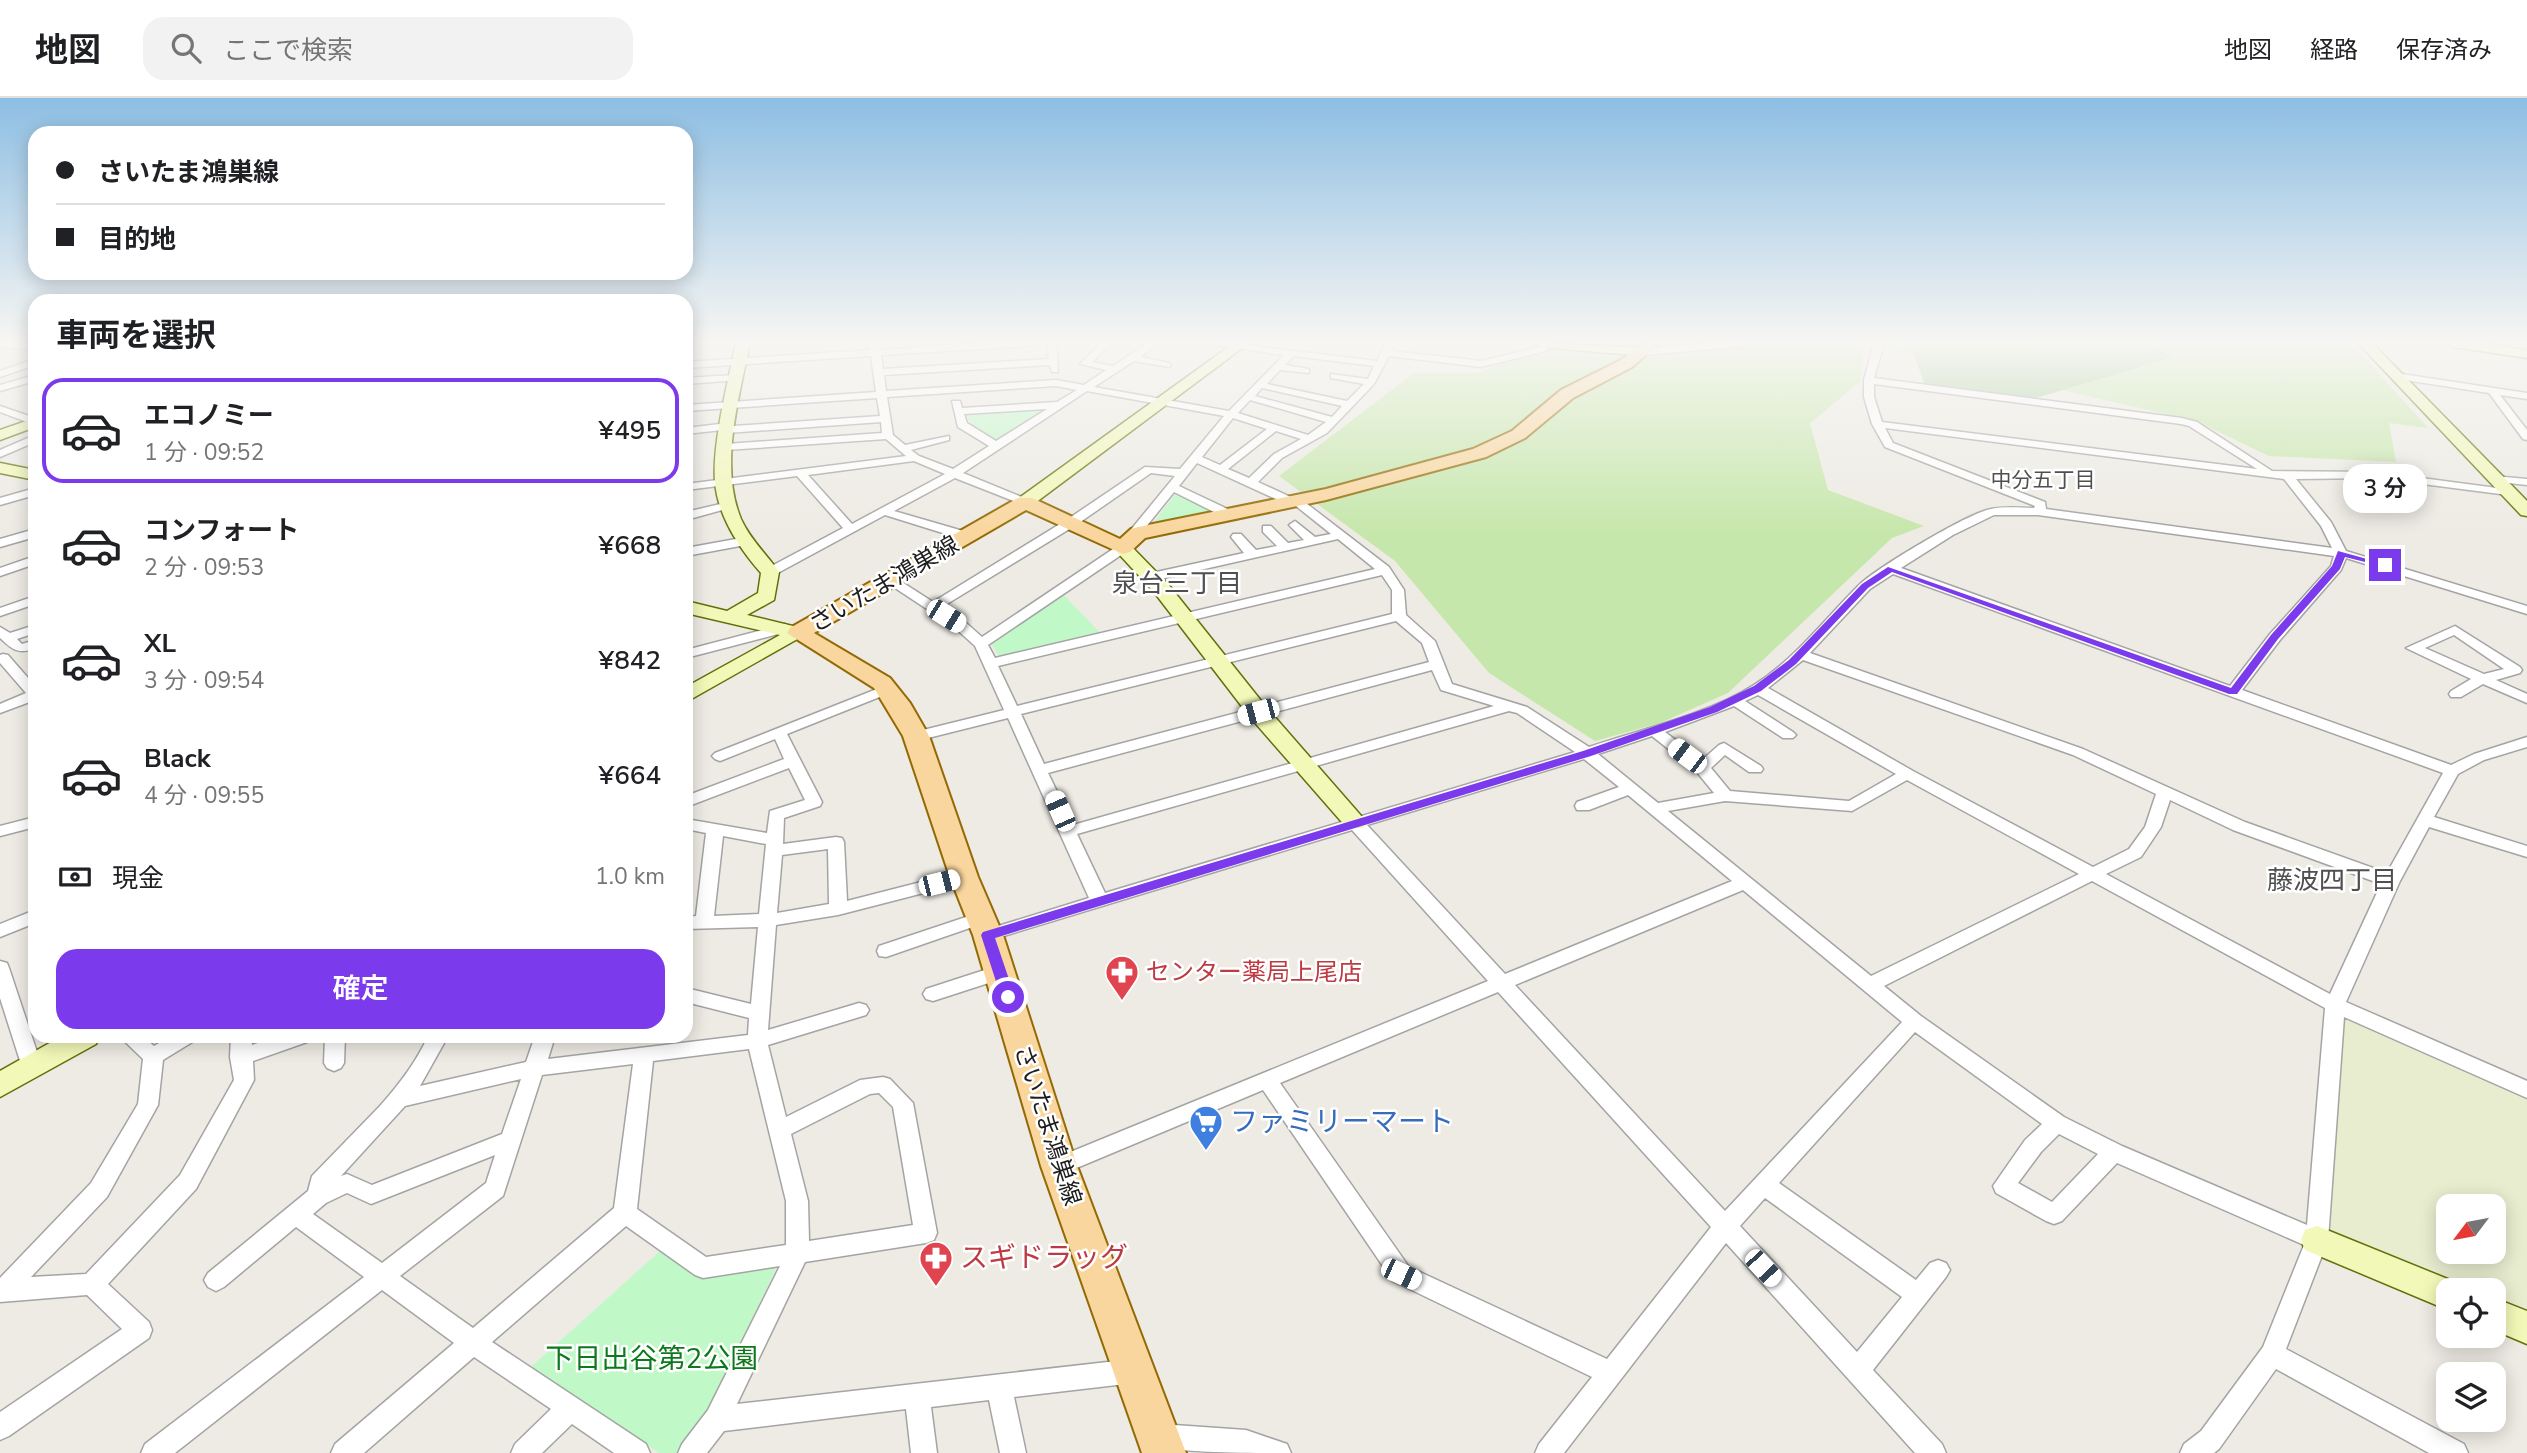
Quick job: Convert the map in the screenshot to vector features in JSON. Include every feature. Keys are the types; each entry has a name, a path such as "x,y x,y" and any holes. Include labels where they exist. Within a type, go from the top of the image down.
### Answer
{"main road":[{"path":"1026,502 1072,522 1128,541 1461,460 1508,440 1534,425 1555,406"},
{"name":"さいたま鴻巣線","path":"792,631 889,580 1026,502"},
{"name":"さいたま鴻巣線","path":"792,631 838,654 887,689 916,736 964,877 985,926 1059,1166 1162,1445"}],"street":[{"path":"693,408 712,406"},
{"path":"730,406 723,482 733,520 770,572 767,596 732,616"},
{"path":"883,406 888,436 901,449 952,475 1026,502 1157,406"},
{"path":"957,406 962,425 998,447"},
{"path":"958,411 1043,406"},
{"path":"770,572 952,475 1059,406"},
{"path":"1187,406 1231,414 1311,439"},
{"path":"981,644 1128,541 1239,406"},
{"path":"1282,406 1332,420"},
{"path":"1251,483 1278,456 1311,439 1345,406"},
{"path":"1874,406 1877,424 1889,444 2041,504 2038,511"},
{"path":"2069,406 2193,424 2274,474"},
{"path":"2424,406 2527,511"},
{"path":"2504,406 2527,437"},
{"path":"0,409 28,419"},
{"path":"727,435 885,419"},
{"path":"3,432 28,424"},
{"path":"1877,424 2274,474 2376,475 2508,492"},
{"path":"1221,469 1274,428"},
{"path":"693,432 727,435 888,436"},
{"path":"901,449 945,438"},
{"path":"1,465 28,444"},
{"path":"693,486 915,458"},
{"path":"1196,458 1296,502 1385,570 1398,590 1399,617 1428,641 1446,687 1513,706 1587,753 1914,1021 2057,1123 2114,1152 2436,1290"},
{"path":"1,465 28,473"},
{"path":"933,607 1072,522 1149,469 1182,473"},
{"path":"800,473 850,529"},
{"path":"2233,692 2275,637 2337,567 2342,553 2327,526 2288,475"},
{"path":"2494,478 2527,482"},
{"path":"1172,488 1232,516"},
{"path":"0,502 28,493"},
{"path":"693,514 729,505"},
{"path":"883,511 966,537"},
{"path":"886,951 1100,900 1656,732 1758,689 1801,654 1865,586 1972,519 1992,512 2038,511 2342,553 2527,610"},
{"path":"1295,525 1312,542"},
{"path":"1267,529 1286,548"},
{"path":"0,543 28,535"},
{"path":"1151,577 1342,535"},
{"path":"1237,537 1254,555"},
{"path":"693,551 747,541"},
{"path":"1128,541 1151,577 1258,712 1355,823 1933,1453"},
{"path":"1201,551 1212,564"},
{"path":"0,572 28,562"},
{"path":"1891,569 2452,771"},
{"path":"992,663 1385,570"},
{"path":"889,580 959,624 981,644 1015,712 1100,900"},
{"path":"0,612 28,602"},
{"path":"693,608 792,631"},
{"path":"916,736 1399,617"},
{"path":"3,634 28,630"},
{"path":"2521,674 2455,630 2413,648 2527,699"},
{"path":"693,652 792,631"},
{"path":"693,692 792,631"},
{"path":"3,634 20,649"},
{"path":"28,646 1,658 28,690"},
{"path":"1801,654 2078,752 2239,826 2391,881"},
{"path":"1041,770 1436,665"},
{"path":"2455,694 2469,684 2483,679 2521,674"},
{"path":"720,756 887,689"},
{"path":"1758,689 1907,774 2335,1005 2527,1090"},
{"path":"0,709 28,698"},
{"path":"1734,700 1788,734"},
{"path":"1069,831 1513,706"},
{"path":"1656,732 1702,768 1726,796"},
{"path":"691,1453 717,1419 798,1253 797,1201 757,1041 770,920 776,816 814,802 779,733"},
{"path":"2193,1453 2210,1440 2272,1354 2317,1240 2335,1005 2391,881 2452,771 2479,757 2527,742"},
{"path":"1702,768 1724,748 1755,769"},
{"path":"693,799 792,761"},
{"path":"1657,808 1726,796 1852,806 1907,774"},
{"path":"1583,806 1631,788"},
{"path":"1871,984 2094,876 2135,853 2153,827 2165,792"},
{"path":"2426,820 2527,852"},
{"path":"0,831 28,824"},
{"path":"693,825 775,846 836,842 838,909"},
{"path":"715,830 695,923 770,920 838,909 964,877"},
{"path":"1059,1166 1745,882"},
{"path":"0,931 28,919"},
{"path":"933,994 1000,972"},
{"path":"0,974 8,1021 32,1067"},
{"path":"693,997 760,1013"},
{"path":"394,1100 489,1076 535,1068 757,1041 859,1010"},
{"path":"1548,1453 1725,1227 1914,1021"},
{"path":"0,1085 74,1043"},
{"path":"137,1043 153,1056"},
{"path":"153,1056 175,1043"},
{"path":"2,1291 92,1284 188,1182 244,1080 240,1047 263,1043"},
{"path":"334,1063 335,1043"},
{"path":"318,1196 320,1183 412,1083 430,1058 435,1043"},
{"path":"154,1453 495,1189 543,1043"},
{"path":"344,1453 471,1341 625,1213 644,1055"},
{"path":"2,1291 99,1190 148,1105 153,1056"},
{"path":"1267,1080 1401,1274 1611,1373"},
{"path":"625,1213 703,1268 926,1233 903,1103 883,1086 867,1086 779,1130"},
{"path":"2057,1123 2033,1146 2004,1186 2053,1214 2114,1152"},
{"path":"216,1280 318,1196 347,1182 371,1195 512,1139"},
{"path":"1764,1185 1918,1295"},
{"path":"298,1215 471,1341 637,1453"},
{"path":"1857,1371 1938,1270"},
{"path":"0,1427 140,1330 92,1284"},
{"path":"2506,1319 2527,1328"},
{"path":"2272,1354 2455,1453"},
{"path":"717,1419 1133,1371"},
{"path":"999,1388 1013,1453"},
{"path":"916,1398 925,1453"},
{"path":"524,1453 571,1407"},
{"path":"1162,1445 1246,1443 1278,1453"}],"green space":[{"path":"1370,406 1830,406 1810,423 1828,490 1924,526 1892,538 1728,693 1660,723 1595,741 1489,673 1395,561 1279,476"},
{"path":"2132,406 2408,406 2428,428 2389,423 2396,462 2269,456 2196,421"},
{"path":"1050,407 1002,441 974,431 966,414"},
{"path":"1176,493 1224,516 1148,530"},
{"path":"1063,594 1102,635 1004,664 991,643"},
{"path":"2335,1005 2527,1090 2527,1328 2506,1319 2506,1278 2436,1278 2436,1290 2317,1240"},
{"name":"下日出谷第2公園","path":"660,1251 700,1278 770,1264 775,1270 702,1428 681,1453 659,1453 531,1367"}],"place":[{"name":"センター薬局上尾店","path":"1122,1002"},
{"name":"ファミリーマート","path":"1206,1152"},
{"name":"スギドラッグ","path":"936,1288"}],"district":[{"name":"中分五丁目","path":"2043,480"},
{"name":"泉台三丁目","path":"1177,583"},
{"name":"藤波四丁目","path":"2332,880"}],"route":[{"path":"1008,997 988,935 1665,729 1714,710 1758,689 1792,662 1865,586 1891,569 2233,692 2275,637 2337,567 2342,553 2385,565"}]}
